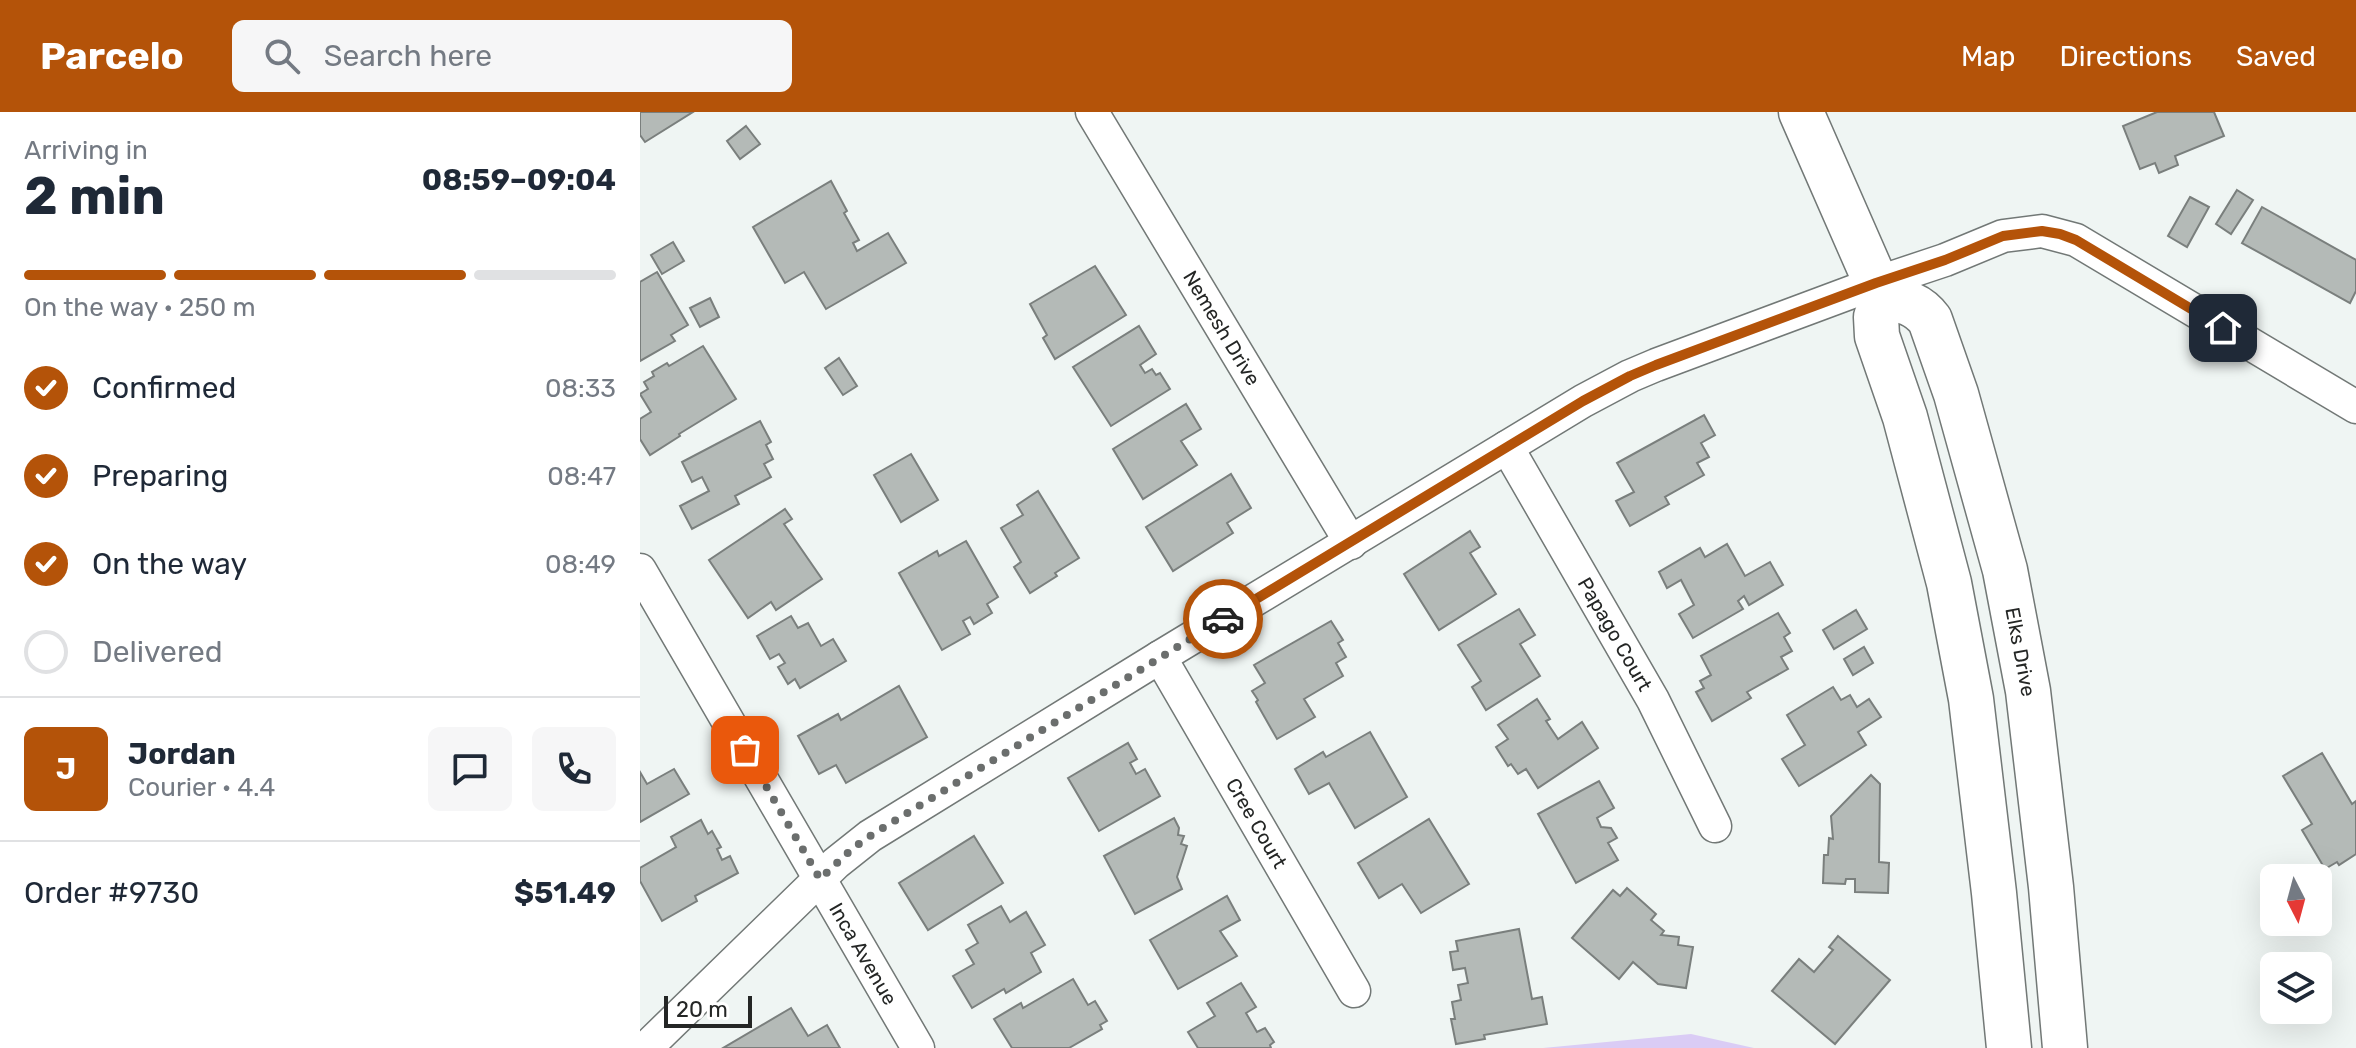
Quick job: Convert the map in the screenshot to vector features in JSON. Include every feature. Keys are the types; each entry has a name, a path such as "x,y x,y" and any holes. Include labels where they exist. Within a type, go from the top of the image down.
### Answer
{"main road":[{"path":"1801,112 1880,291 1877,336 1905,417 1949,583 1971,699 2009,1048"},
{"name":"Elks Drive","path":"1880,291 1914,306 1930,320 1956,394 2005,570 2028,691 2051,887 2065,1048"}],"street":[{"name":"Nemesh Drive","path":"1092,112 1351,543"},
{"path":"646,1048 820,879 870,836 1583,401 1630,376 1880,291 2003,236 2042,231 2076,240 2356,407"},
{"name":"Papago Court","path":"1507,447 1653,700 1715,826"},
{"name":"Inca Avenue","path":"640,570 918,1048"},
{"name":"Cree Court","path":"1160,657 1354,991"}],"shaded area":[{"path":"1691,1034 1754,1048 1543,1048"}],"building":[{"path":"640,112 693,112 645,142 640,135"},
{"path":"2157,112 2214,112 2224,136 2175,156 2178,165 2159,173 2155,163 2140,169 2123,126"},
{"path":"746,126 760,144 740,159 727,141"},
{"path":"831,181 859,240 853,243 857,251 888,233 906,263 826,309 804,272 785,283 753,227"},
{"path":"2237,190 2253,200 2231,234 2216,224"},
{"path":"2190,197 2209,207 2187,247 2168,236"},
{"path":"2262,207 2356,260 2356,291 2350,303 2242,243"},
{"path":"673,242 684,261 662,274 651,255"},
{"path":"1095,266 1126,315 1055,359 1043,338 1047,335 1030,304"},
{"path":"657,272 688,325 671,335 675,341 640,361 640,282"},
{"path":"710,298 719,317 700,327 690,308"},
{"path":"1139,326 1156,354 1140,365 1145,373 1152,369 1156,375 1160,373 1170,389 1111,426 1073,367"},
{"path":"703,346 736,399 650,455 640,439 640,419 651,412 640,394 648,389 644,382 654,376 652,372"},
{"path":"839,358 857,386 843,395 825,368"},
{"path":"1186,404 1201,429 1181,441 1197,465 1143,499 1113,449"},
{"path":"1704,415 1715,435 1701,443 1709,457 1697,463 1704,475 1665,497 1669,504 1630,526 1616,501 1634,492 1617,463"},
{"path":"760,421 771,442 766,445 773,459 764,464 771,477 735,496 739,504 692,529 680,506 709,491 702,477 692,482 682,462"},
{"path":"911,454 938,500 901,522 874,475"},
{"path":"1231,474 1251,508 1227,523 1233,533 1173,571 1146,527"},
{"path":"1038,491 1079,558 1030,593 1014,567 1021,562 1001,528 1023,515 1017,505"},
{"path":"785,509 792,519 784,524 822,579 776,610 771,602 748,618 709,560"},
{"path":"1470,531 1480,547 1470,553 1496,594 1439,630 1404,574"},
{"path":"966,541 998,597 987,604 992,613 974,624 970,617 963,621 970,634 942,650 899,573 937,551 939,556"},
{"path":"1727,544 1745,576 1770,562 1783,585 1749,605 1744,596 1738,601 1743,609 1693,638 1679,614 1694,605 1681,580 1667,588 1659,572 1700,548 1705,557"},
{"path":"1519,609 1535,635 1520,644 1540,676 1486,710 1472,687 1481,681 1458,645"},
{"path":"1856,610 1867,629 1834,649 1823,630"},
{"path":"1778,613 1790,633 1784,637 1792,651 1781,657 1788,669 1747,692 1751,698 1712,721 1696,692 1704,688 1700,681 1711,675 1701,656"},
{"path":"791,616 798,628 808,623 821,646 833,639 846,661 800,688 795,679 788,684 778,667 785,663 779,654 770,659 757,636"},
{"path":"1331,621 1343,640 1338,643 1346,657 1336,663 1343,676 1304,699 1315,717 1277,739 1252,691 1265,683 1254,665"},
{"path":"1864,647 1873,663 1853,675 1844,659"},
{"path":"899,686 927,737 846,783 836,765 819,774 798,736 838,714 841,720"},
{"path":"1833,687 1841,700 1850,695 1857,707 1869,699 1881,717 1858,732 1866,745 1799,786 1782,759 1805,745 1787,715"},
{"path":"1537,699 1558,739 1582,722 1598,748 1538,788 1526,769 1518,774 1511,764 1508,766 1496,747 1508,739 1498,725"},
{"path":"1370,732 1407,797 1355,828 1329,783 1309,794 1295,769 1323,752 1326,757"},
{"path":"1128,743 1137,759 1130,763 1136,774 1145,769 1160,796 1099,831 1068,778"},
{"path":"2322,753 2352,804 2356,801 2356,854 2339,865 2337,862 2322,864 2302,830 2312,824 2283,776"},
{"path":"674,769 689,794 640,822 640,772 647,784"},
{"path":"1871,775 1880,784 1879,862 1889,863 1888,893 1855,892 1855,879 1846,879 1845,884 1823,883 1824,855 1828,855 1829,838 1833,839 1831,816"},
{"path":"1599,781 1614,808 1597,818 1601,827 1611,828 1617,838 1608,843 1618,860 1576,883 1538,814"},
{"path":"1174,818 1179,828 1178,835 1184,836 1181,844 1187,846 1177,877 1182,889 1135,914 1104,856"},
{"path":"1429,819 1469,884 1421,913 1402,884 1379,898 1358,863"},
{"path":"701,820 708,834 712,831 721,847 717,849 722,860 730,856 738,873 695,896 697,901 662,921 640,881 640,868 676,847 671,837"},
{"path":"974,836 1003,883 928,930 899,883"},
{"path":"1627,888 1656,914 1651,920 1664,931 1661,935 1679,937 1678,945 1693,947 1686,988 1658,984 1633,962 1619,979 1572,938 1613,890 1620,896"},
{"path":"1227,896 1240,920 1220,931 1237,956 1178,989 1150,940"},
{"path":"1001,906 1010,922 1026,912 1045,945 1031,953 1041,972 1006,993 1004,989 972,1008 953,976 974,964 966,950 978,943 968,925"},
{"path":"1519,929 1532,999 1542,997 1547,1024 1484,1035 1485,1039 1456,1044 1451,1019 1455,1019 1452,1002 1461,1000 1458,985 1468,983 1465,968 1453,970 1450,952 1458,951 1456,941"},
{"path":"1838,936 1890,980 1835,1044 1772,991 1799,959 1814,972 1833,950 1829,947"},
{"path":"1073,979 1088,1005 1095,1001 1107,1021 1100,1025 1102,1029 1069,1048 1012,1048 994,1019 1021,1003 1023,1008"},
{"path":"1241,983 1256,1007 1246,1013 1257,1032 1265,1028 1274,1042 1271,1048 1198,1048 1188,1032 1215,1016 1207,1003"},
{"path":"791,1008 808,1036 827,1025 840,1048 723,1048"}],"way so far":[{"path":"745,750 820,879 870,836 1223,619"}],"route":[{"path":"1223,619 1583,401 1630,376 2003,236 2042,231 2076,240 2223,328"}]}
